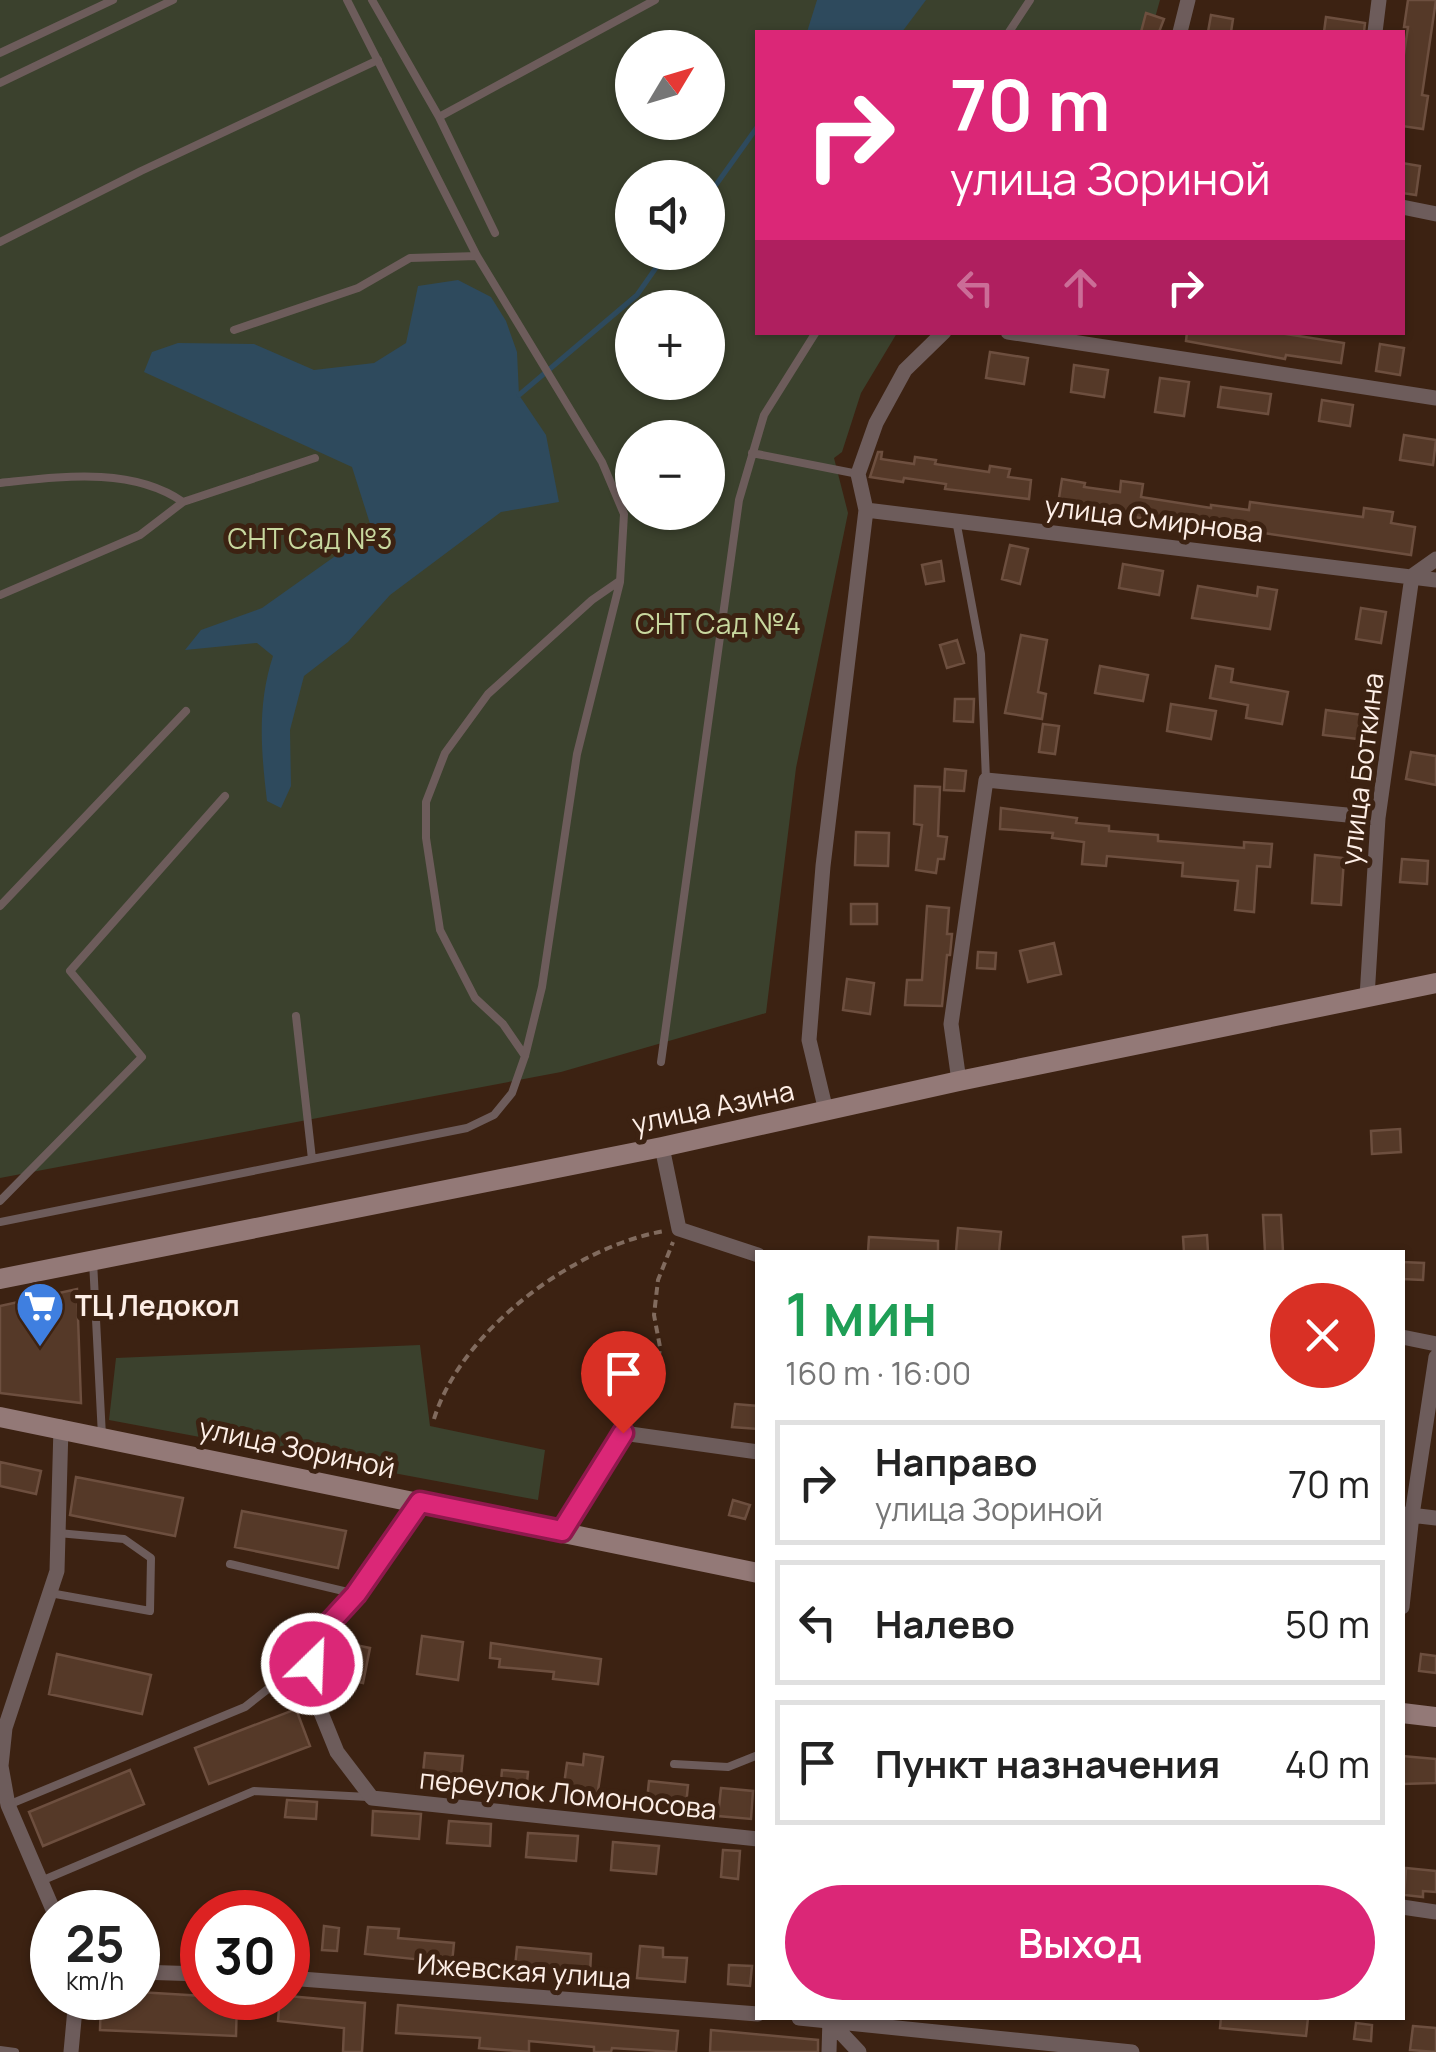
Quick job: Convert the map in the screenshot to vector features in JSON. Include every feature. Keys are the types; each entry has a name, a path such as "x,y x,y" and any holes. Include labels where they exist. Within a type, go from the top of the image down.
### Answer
{"main road":[{"name":"улица Азина","path":"0,1279 662,1147 959,1080 1436,983"},
{"name":"улица Зориной","path":"0,1417 755,1572"},
{"path":"1405,1714 1436,1716"}],"street":[{"path":"1180,30 1188,0"},
{"path":"1375,30 1379,0"},
{"path":"1405,208 1436,214"},
{"path":"826,1111 809,1040 823,866 866,510 858,474 876,423 905,370 941,335"},
{"path":"1027,335 1436,398"},
{"name":"улица Смирнова","path":"866,510 1436,580"},
{"path":"1412,576 1436,559"},
{"name":"улица Боткина","path":"1367,997 1378,818 1412,576"},
{"path":"959,1080 953,1010 986,780 1378,818"},
{"path":"662,1147 679,1229 755,1255"},
{"path":"1405,1338 1436,1344"},
{"path":"1405,1552 1407,1515 1436,1357"},
{"path":"45,1890 8,1805 0,1766 4,1728 57,1570 61,1427"},
{"path":"562,1531 623,1433 755,1452"},
{"path":"372,1798 337,1752 311,1688 314,1640 356,1594 420,1502"},
{"path":"1407,1515 1436,1518"},
{"name":"переулок Ломоносова","path":"372,1798 755,1839"},
{"path":"1405,1907 1436,1912"},
{"name":"Ижевская улица","path":"310,1980 755,2014"},
{"path":"71,2052 74,2020"},
{"path":"828,2052 830,2020"},
{"path":"831,2020 859,2052"},
{"path":"839,2020 1132,2052"}],"lane":[{"path":"0,53 113,0"},
{"path":"0,83 173,0"},
{"path":"0,1222 467,1128 494,1115 512,1093 525,1056 542,987 577,754 620,582 624,514 602,462 477,256 348,0"},
{"path":"372,0 439,118 494,233"},
{"path":"439,118 655,0"},
{"path":"1011,30 1030,0"},
{"path":"0,242 378,60"},
{"path":"234,330 358,288 410,258 477,256"},
{"path":"661,1062 739,500 764,415 814,335"},
{"path":"752,453 858,474"},
{"path":"0,595 140,535 182,502 315,458"},
{"path":"0,484 77,474 161,487 182,502"},
{"path":"956,520 981,654 986,780"},
{"path":"525,1056 502,1024 475,998 440,930 426,838 426,802 445,753 488,694 592,600 620,582"},
{"path":"0,906 186,711"},
{"path":"0,1201 142,1056 70,971 225,796"},
{"path":"296,1016 312,1158"},
{"path":"93,1261 102,1436"},
{"path":"50,1593 150,1611 151,1558 124,1539 58,1533"},
{"path":"230,1564 356,1594"},
{"path":"8,1805 245,1707 278,1681 314,1640"},
{"path":"674,1764 728,1767 755,1756"},
{"path":"41,1881 254,1791 372,1798"},
{"path":"0,2050 15,2052"}],"path":[{"path":"434,1419 440,1396 456,1370 486,1335 523,1302 602,1249 641,1235 679,1229"},
{"path":"623,1433 657,1372 660,1347 654,1315 658,1280 679,1229"}],"green space":[{"name":"СНТ Сад №3","path":"0,0 1160,0 1152,30 755,30 755,335 896,335 861,393 842,452 834,458 848,513 796,768 766,1013 561,1072 0,1178"},
{"path":"420,1345 430,1426 545,1450 538,1500 109,1420 116,1358"}],"water":[{"path":"817,0 926,0 904,30 808,30"},
{"path":"458,280 491,297 506,321 517,352 519,395 546,435 559,502 501,512 390,595 348,642 304,676 290,730 291,786 281,808 267,801 262,746 264,692 273,656 257,643 185,650 201,630 262,608 372,530 352,467 144,372 152,352 178,343 254,344 314,370 374,363 406,343 418,286"}],"building":[{"path":"1408,0 1436,0 1422,95 1428,96 1423,129 1405,126 1408,27 1404,27"},
{"path":"1146,13 1164,19 1160,30 1142,30"},
{"path":"1211,15 1233,19 1231,30 1208,30"},
{"path":"1326,17 1365,23 1364,30 1324,30"},
{"path":"1405,164 1420,166 1416,195 1405,193"},
{"path":"1187,335 1292,335 1344,343 1341,363 1286,355 1285,359 1186,341"},
{"path":"1380,344 1404,348 1400,375 1376,371"},
{"path":"990,352 1028,358 1024,384 986,378"},
{"path":"1074,365 1108,370 1104,397 1071,392"},
{"path":"1160,378 1189,382 1184,416 1155,412"},
{"path":"1221,387 1271,394 1268,414 1218,407"},
{"path":"1322,400 1353,405 1350,426 1319,421"},
{"path":"1404,435 1436,440 1433,465 1400,460"},
{"path":"878,452 882,452 881,459 914,464 915,457 989,472 990,466 1010,469 1008,477 1031,480 1029,499 945,489 946,484 904,478 903,482 870,477"},
{"path":"1062,479 1120,492 1121,481 1143,484 1141,497 1211,508 1249,510 1250,502 1363,517 1364,508 1393,512 1391,523 1415,527 1411,555 1243,530 1188,526 1058,504"},
{"path":"1010,545 1028,549 1020,584 1002,579"},
{"path":"941,561 944,581 926,584 922,565"},
{"path":"1123,564 1163,571 1159,595 1119,588"},
{"path":"1198,586 1257,596 1258,587 1277,590 1270,629 1192,618"},
{"path":"1361,608 1386,612 1381,643 1356,639"},
{"path":"1021,635 1047,640 1038,692 1046,694 1042,719 1005,713"},
{"path":"957,640 964,663 947,668 940,645"},
{"path":"1100,666 1148,675 1143,701 1095,693"},
{"path":"1216,666 1233,669 1231,682 1288,692 1282,724 1246,718 1248,705 1210,698"},
{"path":"955,699 974,699 973,722 954,721"},
{"path":"1171,704 1216,711 1211,739 1167,731"},
{"path":"1326,710 1370,716 1367,740 1323,735"},
{"path":"1043,724 1059,726 1055,754 1039,752"},
{"path":"1411,752 1436,756 1436,785 1406,779"},
{"path":"945,769 966,771 964,791 944,790"},
{"path":"915,786 940,787 938,836 947,837 944,859 938,859 936,873 916,870 922,825 914,824"},
{"path":"1001,808 1077,818 1076,823 1109,826 1109,831 1158,835 1158,841 1244,848 1244,842 1272,844 1270,867 1257,866 1254,912 1235,910 1238,881 1182,876 1183,863 1107,856 1106,866 1082,864 1084,842 1052,838 1053,833 1000,829"},
{"path":"856,832 889,833 888,866 855,865"},
{"path":"1315,855 1344,858 1341,905 1312,903"},
{"path":"1402,859 1428,861 1427,884 1400,882"},
{"path":"851,904 877,904 877,924 851,924"},
{"path":"927,906 949,908 947,934 952,934 942,1006 905,1005 907,980 922,980"},
{"path":"1054,943 1061,974 1028,982 1020,951"},
{"path":"978,952 996,953 995,969 977,968"},
{"path":"847,979 874,983 870,1014 843,1010"},
{"path":"1400,1129 1401,1152 1372,1154 1371,1131"},
{"path":"1263,1215 1281,1215 1283,1250 1265,1250"},
{"path":"958,1228 1001,1232 999,1250 956,1250"},
{"path":"1207,1235 1208,1250 1184,1250 1183,1237"},
{"path":"869,1237 938,1241 938,1250 868,1250"},
{"path":"1405,1262 1424,1263 1423,1280 1405,1279"},
{"name":"ТЦ Ледокол","path":"77,1289 81,1403 0,1393 0,1306"},
{"path":"735,1404 755,1406 755,1429 732,1427"},
{"path":"0,1462 41,1471 36,1494 0,1486"},
{"path":"76,1477 183,1498 175,1536 70,1515"},
{"path":"733,1500 750,1505 745,1519 729,1515"},
{"path":"242,1511 346,1531 338,1568 235,1547"},
{"path":"422,1636 463,1642 458,1680 417,1674"},
{"path":"346,1643 370,1648 363,1683 339,1678"},
{"path":"491,1643 601,1659 598,1684 553,1679 554,1672 499,1667 500,1659 490,1658"},
{"path":"57,1654 151,1675 142,1714 49,1694"},
{"path":"1421,1654 1436,1656 1436,1673 1419,1671"},
{"path":"296,1709 310,1746 209,1784 195,1748"},
{"path":"425,1753 463,1756 460,1786 422,1783"},
{"path":"584,1754 603,1757 596,1804 562,1799 567,1763 583,1765"},
{"path":"1405,1756 1436,1759 1436,1783 1405,1784"},
{"path":"130,1770 144,1804 43,1846 29,1812"},
{"path":"502,1770 528,1772 526,1794 500,1792"},
{"path":"649,1781 688,1785 685,1815 646,1810"},
{"path":"721,1788 753,1791 751,1819 718,1816"},
{"path":"287,1800 317,1802 316,1819 285,1817"},
{"path":"373,1811 421,1814 419,1839 372,1835"},
{"path":"449,1821 491,1824 490,1846 447,1843"},
{"path":"528,1833 578,1836 576,1861 526,1857"},
{"path":"613,1842 659,1846 656,1874 611,1870"},
{"path":"723,1850 740,1851 738,1879 721,1877"},
{"path":"1406,1868 1436,1871 1436,1892 1423,1891 1423,1897 1405,1895"},
{"path":"324,1926 339,1928 337,1951 322,1950"},
{"path":"368,1927 399,1929 398,1938 454,1943 452,1963 365,1954"},
{"path":"640,1946 663,1948 663,1957 687,1958 685,1982 637,1978"},
{"path":"517,1947 591,1954 590,1974 515,1967"},
{"path":"729,1965 752,1966 750,1986 728,1984"},
{"path":"160,1993 180,1995 180,2020 236,2020 236,2036 100,2030 100,2020 160,2020"},
{"path":"310,1998 365,2003 362,2052 343,2052 344,2028 278,2021 310,2020"},
{"path":"398,2005 678,2031 676,2052 612,2048 611,2052 594,2052 594,2047 529,2041 529,2052 479,2048 480,2038 396,2033"},
{"path":"1221,2020 1308,2020 1306,2036 1220,2028"},
{"path":"1356,2023 1372,2025 1371,2041 1354,2039"},
{"path":"1413,2026 1436,2028 1436,2052 1410,2050"},
{"path":"711,2030 818,2040 818,2052 710,2052"}],"waterway":[{"path":"725,172 755,130"},
{"path":"519,395 637,295 654,270"}],"place":[{"name":"ТЦ Ледокол","path":"40,1348"}],"route":[{"path":"312,1664 314,1640 356,1594 420,1502 562,1531 623,1433"}],"park label":[{"name":"СНТ Сад №4","path":"718,624"}]}
